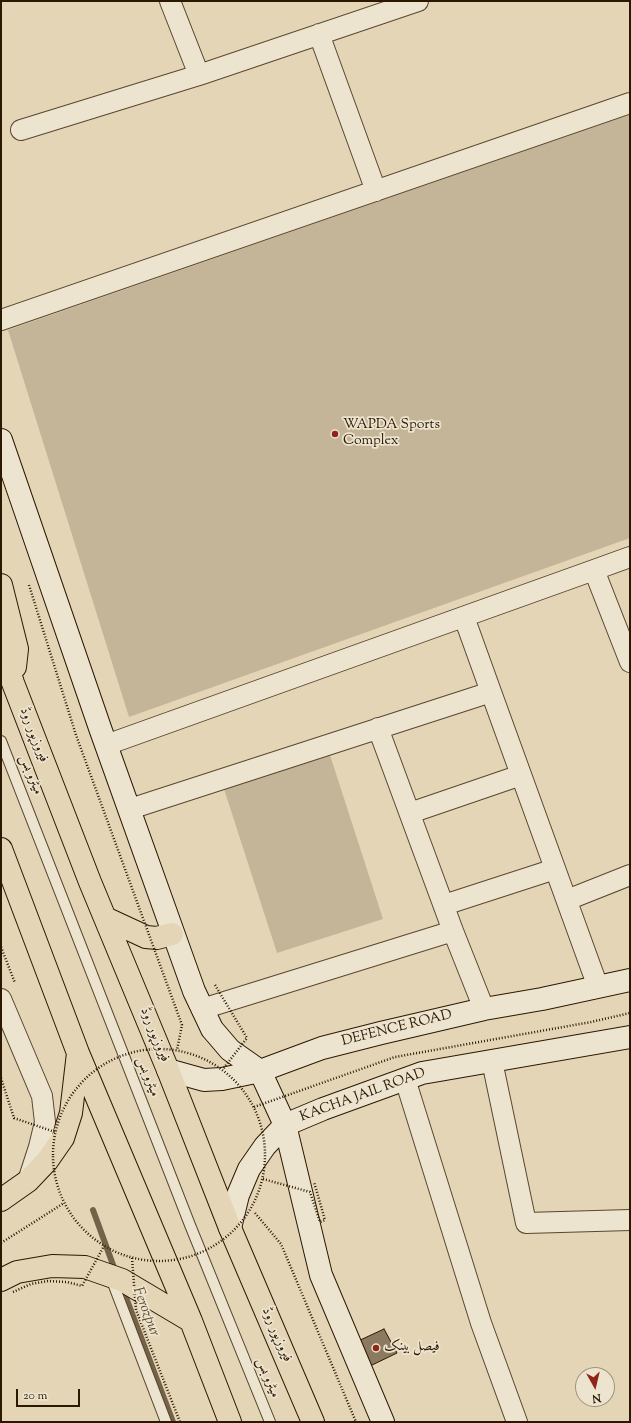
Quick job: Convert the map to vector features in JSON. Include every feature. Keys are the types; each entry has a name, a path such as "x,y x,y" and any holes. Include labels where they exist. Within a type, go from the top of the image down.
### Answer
{"main road":[{"path":"1,584 17,649 13,683"},
{"name":"فیروزپور روڈ","path":"1,646 13,683 90,882 168,1070 230,1228 313,1422"},
{"path":"1,849 78,1053 191,1321 230,1422"},
{"path":"105,918 146,937 157,938 172,934"},
{"path":"1,1200 28,1181 47,1161 63,1138 71,1114 78,1053"},
{"path":"7,1286 17,1272 52,1266 85,1268 122,1280 191,1321"}],"street":[{"path":"170,1 199,74"},
{"path":"21,130 199,74 418,1"},
{"path":"319,34 376,191"},
{"path":"1,320 630,103"},
{"path":"1,440 172,934 212,1029 230,1050 260,1071 285,1125 321,1275 383,1422"},
{"path":"106,745 630,557"},
{"path":"594,570 630,662"},
{"path":"464,617 598,987"},
{"path":"130,809 491,692"},
{"path":"378,728 453,931 484,1009"},
{"path":"410,813 521,775"},
{"path":"444,905 556,869"},
{"path":"566,900 630,875"},
{"path":"202,1008 453,931"},
{"name":"DEFENCE ROAD","path":"168,1070 204,1080 222,1079 260,1071 322,1048 484,1009 630,980"},
{"path":"1,999 42,1096 45,1122 40,1147 28,1181"},
{"name":"KACHA JAIL ROAD","path":"230,1228 238,1195 249,1169 265,1146 285,1125 323,1109 422,1073 630,1038"},
{"path":"492,1061 526,1223 630,1220"},
{"path":"404,1079 481,1323 517,1422"}],"lane":[{"name":"میٹرو بس","path":"1,741 187,1218 270,1422"},
{"path":"110,1276 166,1422"}],"path":[{"path":"29,585 76,735 182,1025 177,1050"},
{"path":"215,985 247,1038 223,1069"},
{"path":"254,1107 395,1057 591,1022 630,1013"},
{"path":"146,1050 177,1050 201,1057 223,1069 241,1086 254,1107 263,1130 266,1154 263,1179 251,1208 234,1230 212,1247 187,1257 166,1260 132,1258 104,1246 81,1228 64,1203 53,1168 55,1132 69,1098 90,1074 116,1058 146,1050"},
{"path":"1,1078 14,1118 55,1132"},
{"path":"263,1179 310,1192 320,1222 325,1220 314,1182"},
{"path":"1,1243 64,1203"},
{"path":"251,1208 281,1244 356,1422"},
{"path":"7,1286 48,1281 66,1282 82,1286 104,1246"},
{"path":"132,1258 136,1310 180,1422"}],"shaded area":[{"name":"WAPDA Sports Complex","path":"630,114 630,538 129,717 8,330"},
{"path":"330,755 383,919 277,953 224,789"}],"building":[{"name":"فیصل بینک","path":"384,1329 397,1353 368,1367 356,1342"}],"waterway":[{"name":"Ferozpur","path":"93,1210 116,1273"},
{"name":"Ferozpur","path":"122,1287 173,1422"}],"place":[{"name":"WAPDA Sports Complex","path":"335,434"},
{"name":"فیصل بینک","path":"376,1348"}]}
